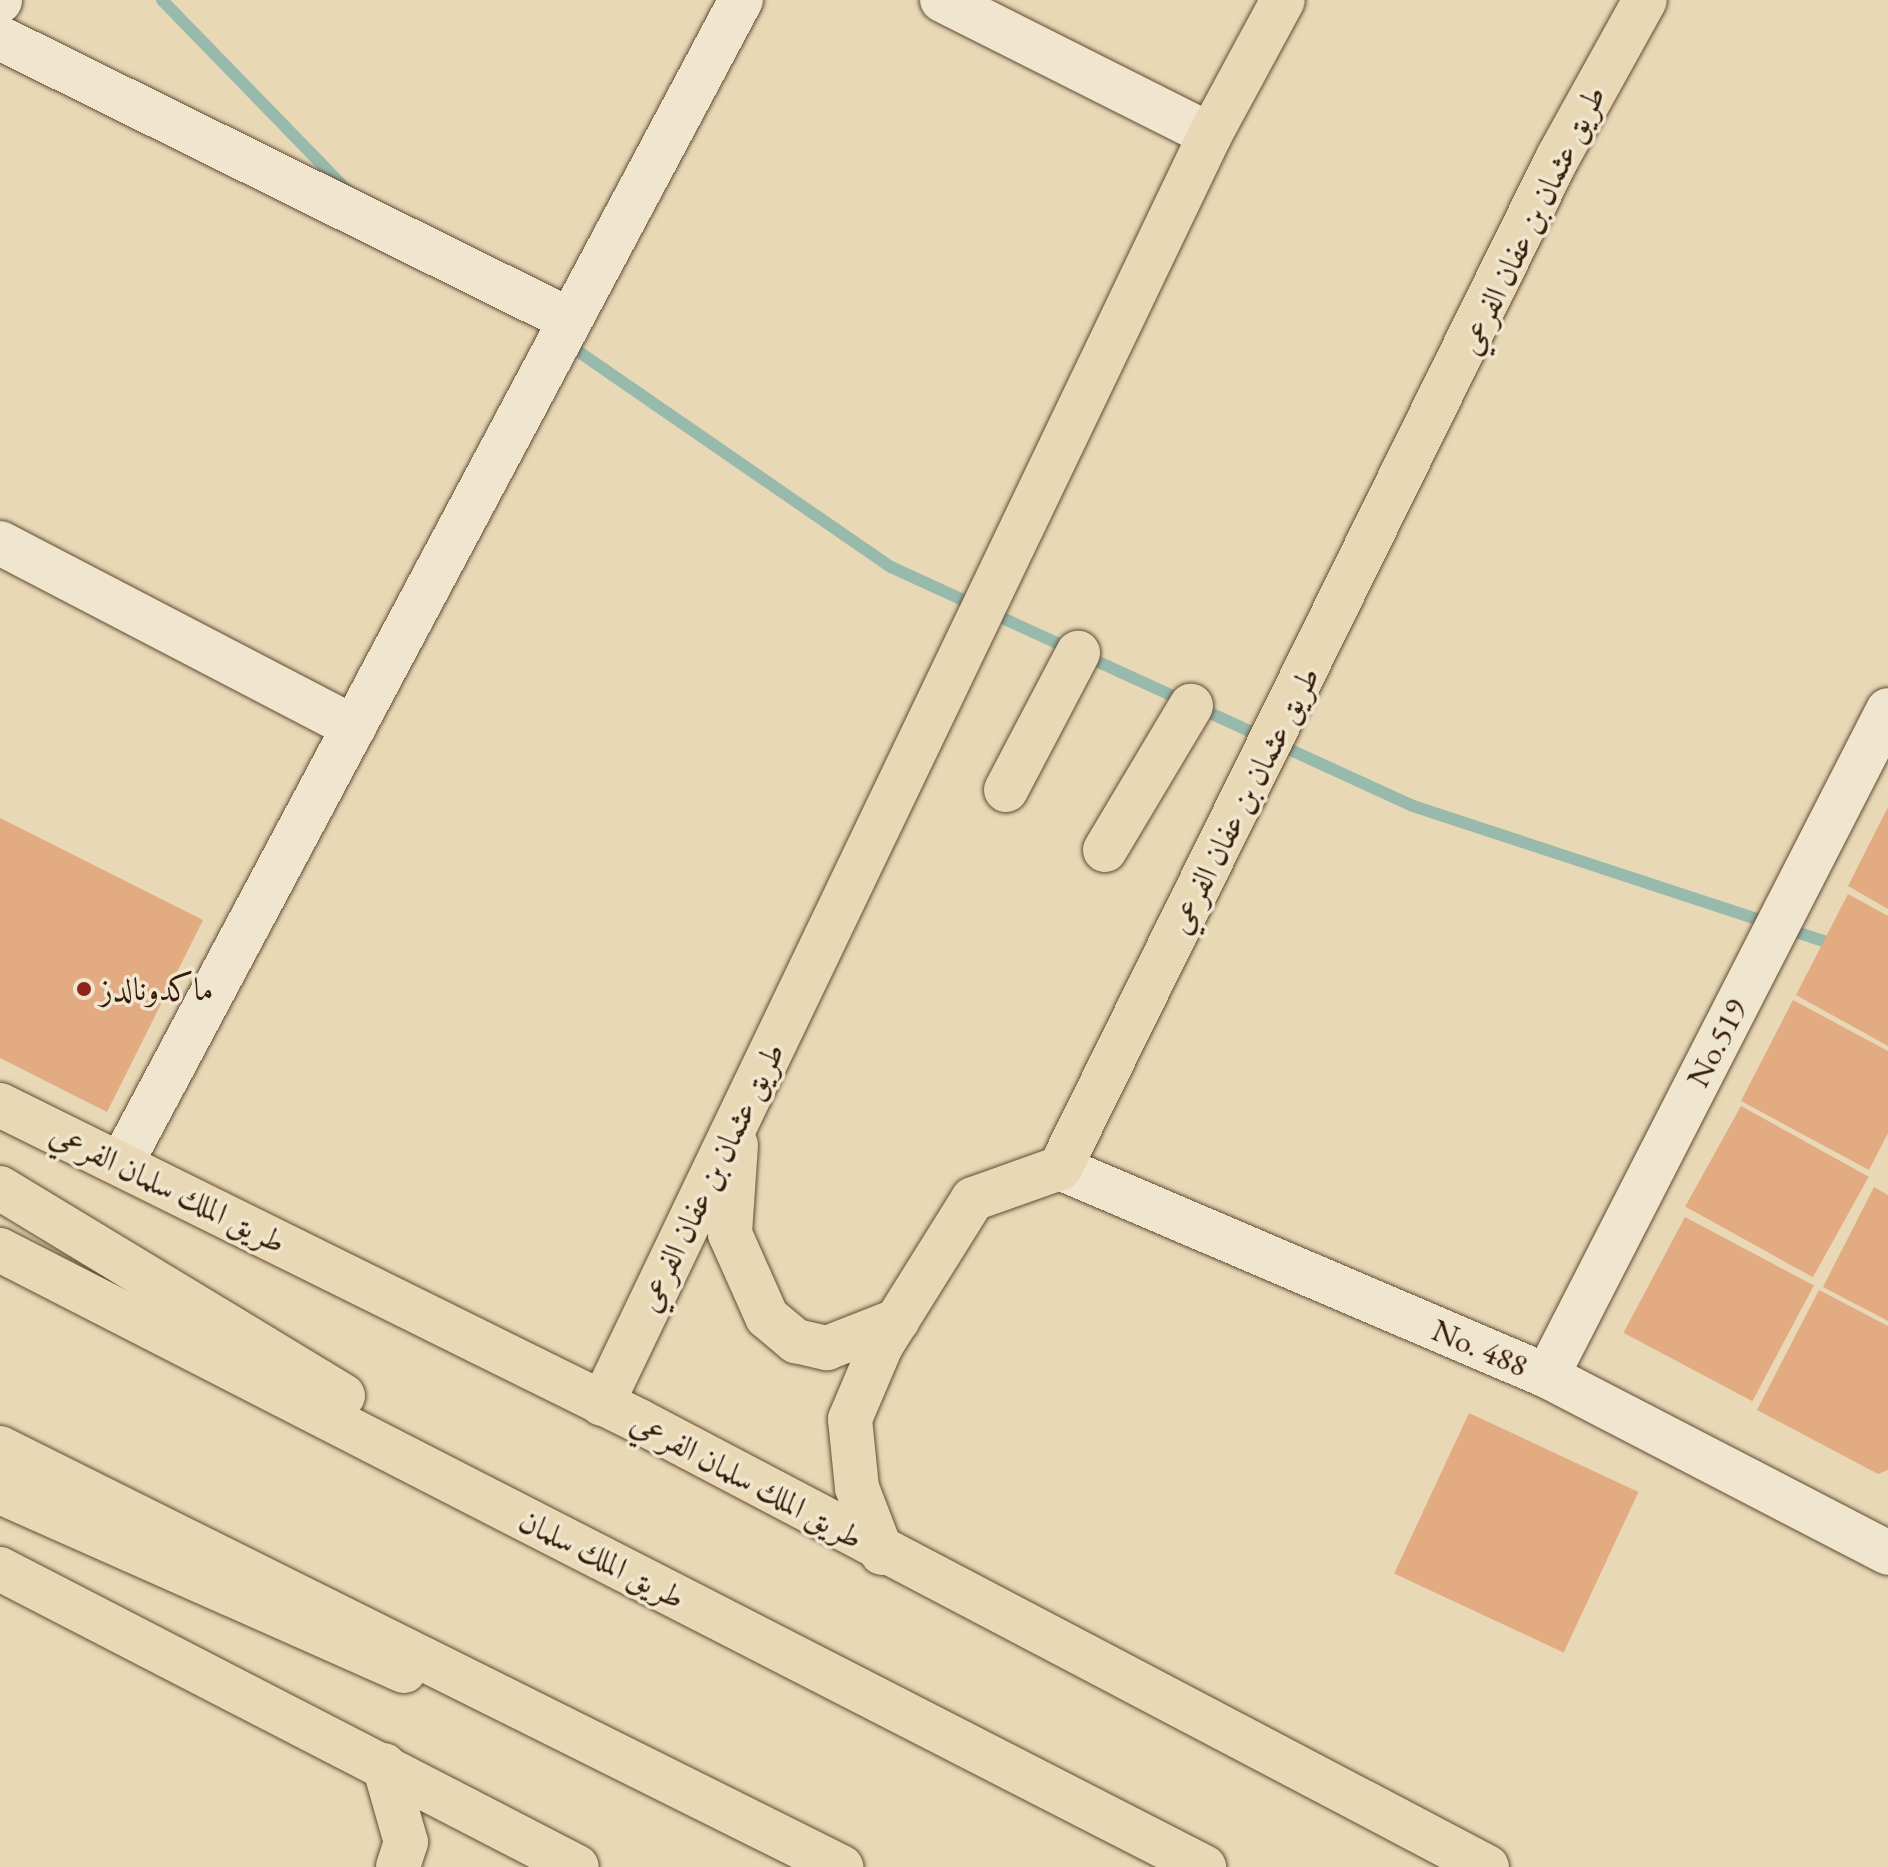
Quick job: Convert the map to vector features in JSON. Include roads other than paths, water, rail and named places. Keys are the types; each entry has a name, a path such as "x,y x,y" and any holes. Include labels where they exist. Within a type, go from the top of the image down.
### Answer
{"main road":[{"name":"طريق عثمان بن عفان الفرعي","path":"602,1404 1210,135 1283,0"},
{"name":"طريق عثمان بن عفان الفرعي","path":"1060,1168 1427,435 1558,157 1645,0"},
{"path":"1006,790 1078,653"},
{"path":"1105,850 1191,706"},
{"name":"طريق الملك سلمان الفرعي","path":"0,1105 602,1404 1487,1867"},
{"path":"737,1123 730,1234 767,1317 796,1341 827,1348 898,1320"},
{"path":"882,1553 857,1488 850,1419 898,1320 973,1199 1060,1168"},
{"path":"0,1188 667,1592"},
{"name":"طريق الملك سلمان","path":"0,1250 1204,1867"},
{"path":"0,1448 841,1867"},
{"path":"0,1492 796,1844"},
{"path":"0,1569 577,1867"},
{"path":"384,1765 406,1842 398,1867"}],"street":[{"path":"121,1164 741,0"},
{"path":"942,0 1210,135"},
{"path":"0,38 570,320"},
{"path":"0,543 354,727"},
{"name":"No.519","path":"1547,1376 1888,710"},
{"name":"No. 488","path":"1060,1168 1547,1376 1887,1549"}],"waterway":[{"path":"162,0 347,190"},
{"path":"566,343 891,567 1413,806 1839,946"}],"place":[{"name":"ماكدونالدز","path":"84,989"}]}
